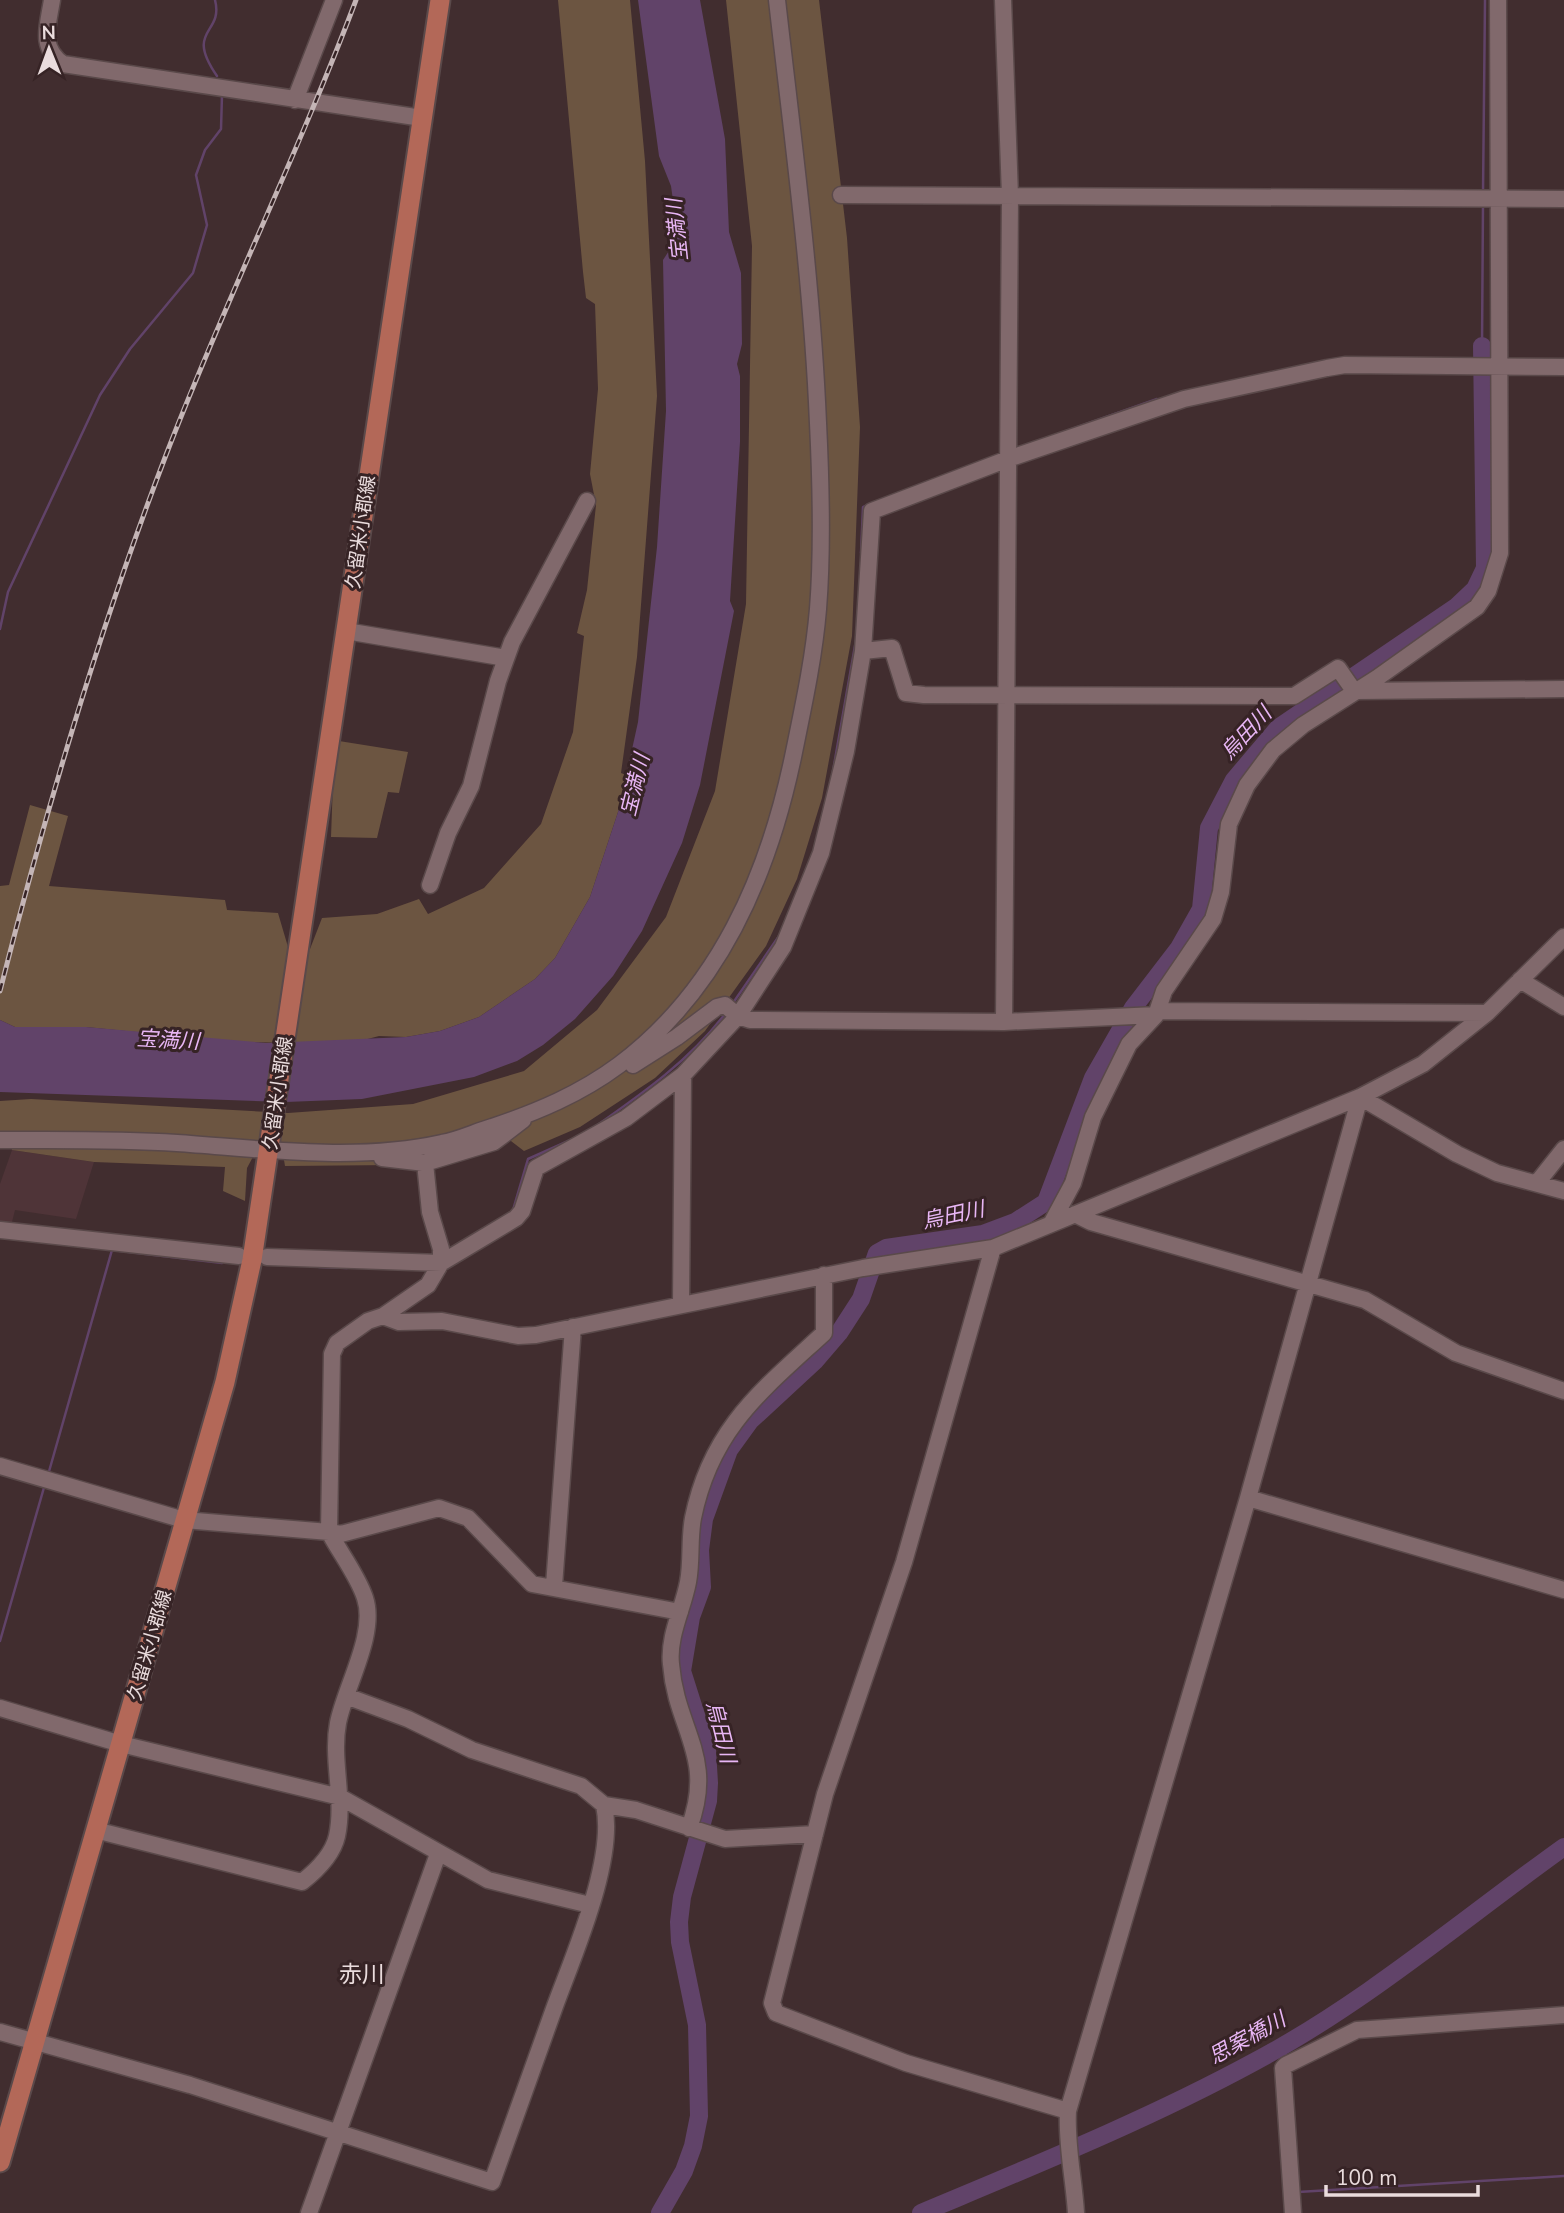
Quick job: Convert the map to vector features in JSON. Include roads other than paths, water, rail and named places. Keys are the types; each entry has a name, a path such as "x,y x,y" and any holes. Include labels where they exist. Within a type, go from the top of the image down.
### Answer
{"main road":[{"name":"久留米小郡線","path":"0,2162 225,1382 252,1260 440,0"}],"street":[{"path":"52,0 47,45 50,53 64,64 422,118"},
{"path":"295,100 334,0"},
{"path":"597,1080 639,1049 677,1012 710,969 739,921 771,842 791,765 807,686 818,609 820,471 805,245 777,0"},
{"path":"1003,0 1010,196 1004,1022"},
{"path":"1051,1224 1073,1182 1093,1117 1129,1044 1157,1013 1164,991 1213,919 1221,892 1229,824 1247,785 1281,741 1353,689 1463,618 1488,592 1500,553 1489,198 1498,0"},
{"path":"841,195 1564,199"},
{"path":"95,1830 302,1882 326,1858 333,1846 340,1797 336,1745 346,1696 366,1628 366,1598 329,1532 332,1354 337,1343 428,1285 438,1270 522,1211 536,1168 626,1118 683,1075 783,947 821,853 846,751 863,651 872,511 1008,459 1184,399 1327,368 1345,365 1564,367"},
{"path":"430,885 449,833 471,786 506,658 552,562 587,501"},
{"path":"346,631 506,658"},
{"path":"863,651 892,648 906,693 1294,696 1338,668 1353,689"},
{"path":"1353,689 1564,689"},
{"path":"383,1316 399,1322 462,1324 518,1336 824,1275 993,1248 1360,1097 1435,1056 1487,1013 1564,937"},
{"path":"1520,980 1564,1007"},
{"path":"0,1140 122,1140 359,1152 445,1143 529,1115 597,1080 624,1071 717,1007 732,1010 750,1020 1004,1022 1117,1018 1157,1013 1487,1013"},
{"path":"681,1304 683,1075"},
{"path":"1360,1097 1497,1173 1564,1191"},
{"path":"1076,2213 1073,2165 1067,2134 1068,2111 1248,1498 1360,1097"},
{"path":"359,1152 386,1159 425,1163 494,1142 529,1115"},
{"path":"1537,1183 1564,1149"},
{"path":"425,1163 430,1212 441,1249 438,1270"},
{"path":"1075,1214 1365,1300 1456,1353 1564,1391"},
{"path":"0,1230 239,1256"},
{"path":"993,1248 904,1562 877,1649 843,1738 815,1834 772,2009 906,2063 1068,2111"},
{"path":"267,1257 438,1270"},
{"path":"692,1829 699,1802 700,1778 697,1753 675,1690 671,1644 689,1580 693,1518 707,1471 723,1435 755,1396 824,1332 824,1275"},
{"path":"554,1586 573,1327"},
{"path":"0,1466 184,1520 341,1534 439,1508 468,1518 532,1584 554,1586 680,1612"},
{"path":"1248,1498 1564,1590"},
{"path":"346,1696 408,1719 472,1750 581,1786 604,1805 636,1810 737,1841 815,1834"},
{"path":"0,1709 121,1744 340,1797 438,1854 498,1883 590,1905"},
{"path":"0,2032 190,2085 492,2182 590,1905 603,1857 607,1819 604,1805"},
{"path":"309,2213 438,1854"},
{"path":"1293,2213 1283,2068 1286,2065 1357,2030 1564,2015"}],"water":[{"name":"宝満川","path":"638,0 700,0 725,139 729,232 741,273 742,344 737,364 740,376 740,442 730,601 734,611 700,785 682,843 642,931 613,976 575,1019 543,1045 517,1061 474,1077 362,1099 286,1102 0,1092 0,1020 15,1027 86,1027 266,1043 406,1037 440,1031 479,1017 535,979 555,958 590,897 619,809 638,722 657,547 666,411 663,260 676,240 677,229 671,186 659,156"}],"waterway":[{"path":"215,0 214,20 204,40 204,49 217,76"},
{"path":"1483,193 1485,0"},
{"path":"0,629 8,592 100,395 130,349 193,273 207,225 196,175 205,150 221,129 222,95"},
{"path":"1482,346 1483,203"},
{"name":"烏田川","path":"660,2213 684,2171 693,2146 699,2116 697,2025 680,1942 679,1922 682,1897 708,1801 709,1783 707,1750 682,1671 691,1617 702,1587 700,1550 704,1519 729,1450 750,1421 815,1361 839,1333 861,1299 877,1253 886,1248 983,1234 1015,1222 1046,1202 1093,1078 1133,1008 1179,948 1201,909 1209,828 1234,780 1278,728 1456,607 1475,589 1485,568 1482,346"},
{"path":"1058,434 1157,399"},
{"path":"861,553 863,507 869,504"},
{"path":"833,771 856,640"},
{"path":"733,1003 779,936"},
{"path":"596,1126 681,1061 725,1014"},
{"path":"513,1210 528,1159 575,1138"},
{"path":"48,1475 112,1250 222,1263"},
{"path":"319,1267 347,1268"},
{"path":"0,1641 45,1484"},
{"name":"思案橋川","path":"921,2213 1131,2123 1214,2083 1295,2039 1412,1960 1564,1847"},
{"path":"1285,2044 1286,2058"},
{"path":"1298,2192 1564,2176"}],"railway":[{"path":"0,991 75,720 118,587 166,455 212,341 356,0"}],"district":[{"name":"赤川","path":"362,1974"}]}
